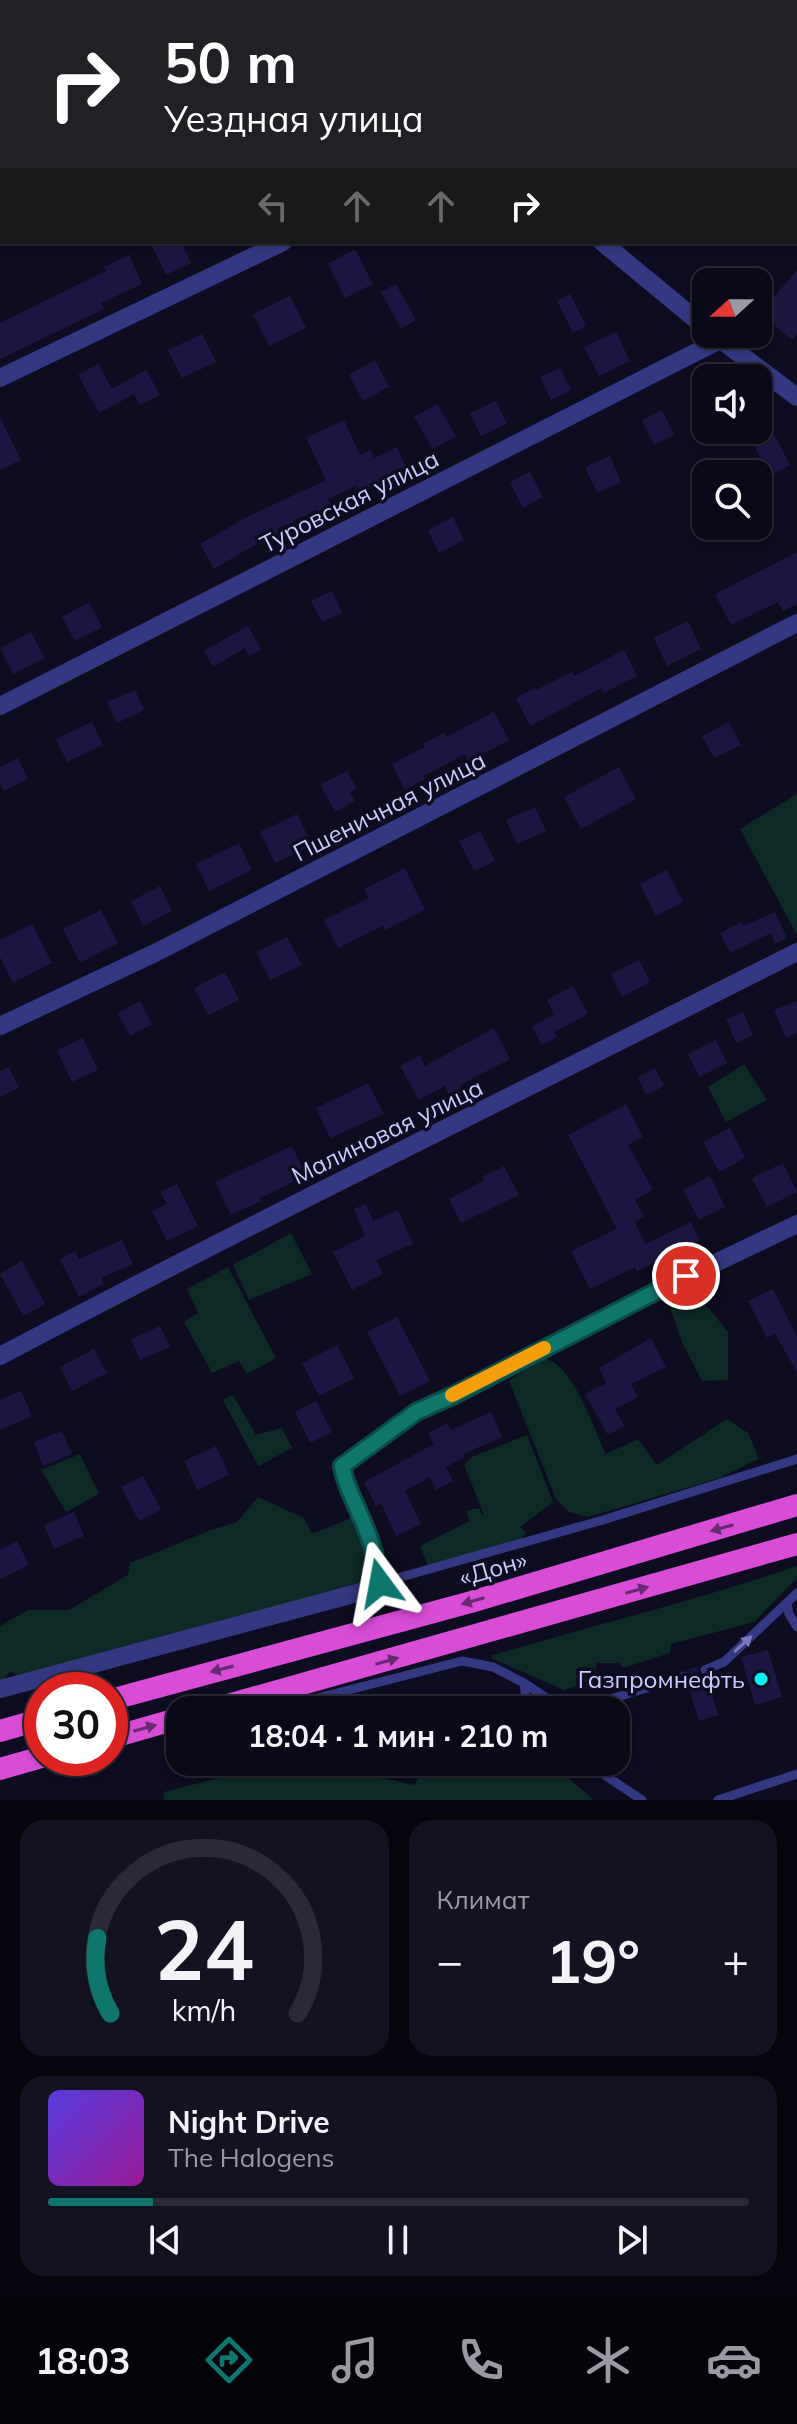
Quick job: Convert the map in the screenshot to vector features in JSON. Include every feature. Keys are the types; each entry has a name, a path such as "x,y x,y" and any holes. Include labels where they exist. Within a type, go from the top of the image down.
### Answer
{"highway":[{"name":"«Дон»","path":"128,1695 471,1602 797,1505"},
{"path":"260,1696 797,1544"},
{"path":"128,1733 166,1722"},
{"path":"0,1731 24,1724"},
{"path":"0,1769 24,1762"}],"street":[{"path":"0,378 279,244"},
{"path":"604,244 692,317"},
{"name":"Туровская улица","path":"0,706 692,345"},
{"path":"733,348 796,393"},
{"name":"Пшеничная улица","path":"0,1026 157,952 797,623"},
{"name":"Малиновая улица","path":"0,1356 195,1253 797,952"},
{"path":"0,1689 349,1596 380,1583 377,1563 362,1518 345,1483 342,1466 416,1412 797,1224"}],"lane":[{"path":"380,1583 603,1520 797,1459"},
{"path":"705,1670 724,1662 797,1593"},
{"path":"787,1603 797,1627"},
{"path":"285,1689 310,1700 462,1661 493,1667 563,1709 585,1707 685,1676"},
{"path":"524,1683 525,1696"},
{"path":"718,1800 797,1774"},
{"path":"606,1776 642,1800"}],"green space":[{"path":"797,794 797,935 740,829"},
{"path":"744,1064 767,1100 726,1122 708,1087"},
{"path":"291,1233 312,1274 249,1300 233,1265"},
{"path":"228,1267 276,1358 247,1374 239,1361 212,1373 184,1322 198,1313 187,1289"},
{"path":"682,1297 706,1305 728,1332 728,1380 702,1381 682,1342 667,1299"},
{"path":"543,1358 554,1363 573,1384 606,1454 638,1439 657,1465 727,1419 748,1433 759,1459 717,1479 588,1517 569,1512 556,1499 509,1381"},
{"path":"233,1395 256,1435 282,1428 292,1448 258,1466 223,1400"},
{"path":"527,1435 553,1502 520,1527 526,1533 519,1542 429,1568 420,1546 470,1521 466,1511 479,1508 484,1515 464,1465 472,1457"},
{"path":"80,1454 99,1494 66,1512 41,1470"},
{"path":"258,1497 304,1518 312,1534 351,1518 370,1566 367,1580 345,1589 40,1672 24,1672 22,1677 10,1671 0,1683 0,1626 28,1610 69,1610 128,1575 130,1563 237,1522"},
{"path":"797,1566 797,1578 754,1622 671,1644 670,1653 623,1668 619,1663 597,1663 592,1681 564,1690 491,1658 493,1655"},
{"path":"227,1776 374,1776 414,1785 420,1776 566,1776 594,1800 164,1800 164,1792"}],"building":[{"path":"182,244 191,263 166,275 152,246"},
{"path":"355,249 373,284 345,298 328,264"},
{"path":"129,255 142,284 101,303 104,309 0,359 0,323 106,271 104,267"},
{"path":"797,270 797,333 792,340 772,324 772,299"},
{"path":"396,284 416,320 401,329 381,292"},
{"path":"570,294 586,326 573,333 557,301"},
{"path":"290,296 306,328 269,346 253,314"},
{"path":"616,332 630,361 599,376 584,347"},
{"path":"202,334 216,362 182,378 168,350"},
{"path":"375,360 389,387 363,401 349,375"},
{"path":"98,364 112,389 146,370 160,395 140,405 134,394 99,413 78,375"},
{"path":"560,368 571,390 551,400 540,377"},
{"path":"496,401 507,424 481,436 470,413"},
{"path":"437,404 456,436 433,449 414,417"},
{"path":"662,410 674,435 654,445 642,420"},
{"path":"0,417 21,460 0,470"},
{"path":"344,420 360,455 370,450 374,458 397,447 407,470 359,492 356,486 328,499 334,511 321,518 316,510 278,529 282,538 268,545 265,539 214,569 200,544 245,518 326,480 306,438"},
{"path":"772,430 790,465 772,475 772,460 762,460 753,444 772,444"},
{"path":"610,456 621,482 597,493 585,467"},
{"path":"530,472 543,497 523,508 510,482"},
{"path":"453,517 464,540 439,553 428,530"},
{"path":"797,552 797,604 783,611 778,602 731,625 715,594"},
{"path":"332,591 342,613 322,622 311,601"},
{"path":"89,602 102,627 75,641 62,617"},
{"path":"688,621 701,649 667,666 654,638"},
{"path":"248,626 261,649 249,656 245,648 213,667 204,651"},
{"path":"31,632 45,658 13,674 0,648"},
{"path":"624,650 637,676 604,693 602,688 530,726 516,698 572,672 574,676"},
{"path":"135,690 144,710 117,723 107,702"},
{"path":"494,712 509,740 469,761 465,754 405,790 392,764 444,733 446,737"},
{"path":"92,722 103,745 67,762 56,739"},
{"path":"729,722 741,745 714,758 702,736"},
{"path":"18,758 28,779 4,791 0,784 0,767"},
{"path":"619,767 636,799 581,829 564,797"},
{"path":"347,771 357,789 350,792 355,801 335,812 320,785"},
{"path":"535,807 546,831 517,844 506,820"},
{"path":"297,814 312,845 275,863 260,832"},
{"path":"480,831 495,861 474,871 459,841"},
{"path":"239,843 252,870 209,891 196,864"},
{"path":"405,868 425,910 338,948 324,920 369,898 364,889"},
{"path":"667,870 683,902 656,916 640,884"},
{"path":"160,886 172,911 143,926 131,901"},
{"path":"101,910 118,943 80,963 63,929"},
{"path":"775,912 787,938 775,944 771,933 730,953 720,933 741,922 743,926"},
{"path":"32,924 52,963 13,983 0,957 0,940"},
{"path":"287,937 302,965 270,980 256,952"},
{"path":"639,960 650,982 622,997 611,974"},
{"path":"225,972 239,1000 208,1015 194,988"},
{"path":"573,986 588,1014 554,1032 557,1037 542,1045 532,1027 554,1014 547,1000"},
{"path":"140,1001 152,1024 130,1036 118,1013"},
{"path":"797,1001 797,1033 786,1038 774,1010"},
{"path":"743,1012 753,1035 736,1043 726,1019"},
{"path":"494,1028 510,1059 460,1085 463,1089 450,1096 445,1086 419,1100 400,1066 420,1055 425,1066"},
{"path":"83,1038 98,1070 72,1082 57,1050"},
{"path":"716,1040 727,1063 699,1077 688,1054"},
{"path":"9,1067 19,1088 0,1097 0,1071"},
{"path":"655,1068 664,1086 646,1095 638,1077"},
{"path":"368,1083 384,1114 330,1138 316,1108"},
{"path":"626,1104 643,1137 628,1145 653,1190 635,1200 644,1217 635,1222 645,1244 691,1222 700,1241 590,1289 571,1251 617,1229 568,1135"},
{"path":"730,1128 745,1158 719,1172 703,1142"},
{"path":"292,1146 306,1176 231,1215 215,1182"},
{"path":"783,1163 797,1192 767,1207 752,1178"},
{"path":"504,1166 519,1195 461,1223 449,1199"},
{"path":"710,1176 725,1207 699,1220 683,1190"},
{"path":"177,1184 198,1226 167,1241 152,1211 167,1204 160,1192"},
{"path":"366,1204 373,1221 398,1210 413,1244 376,1260 383,1274 352,1290 333,1252 365,1236 354,1209"},
{"path":"122,1240 133,1264 101,1278 104,1284 79,1297 60,1259 75,1251 79,1259"},
{"path":"22,1261 45,1304 23,1316 0,1274"},
{"path":"773,1289 797,1337 797,1372 775,1334 767,1338 748,1301"},
{"path":"397,1317 430,1381 400,1396 367,1332"},
{"path":"160,1326 170,1347 140,1360 131,1339"},
{"path":"651,1338 666,1367 631,1384 638,1397 615,1409 625,1426 608,1435 585,1394 606,1383 599,1368"},
{"path":"337,1345 354,1378 319,1396 302,1363"},
{"path":"94,1349 107,1373 72,1391 60,1367"},
{"path":"21,1391 32,1416 0,1430 0,1400"},
{"path":"316,1401 332,1432 310,1443 295,1412"},
{"path":"491,1412 502,1437 463,1454 465,1457 446,1467 453,1481 436,1490 430,1477 405,1491 421,1524 396,1536 381,1503 376,1506 364,1482 434,1444 428,1433 447,1423 451,1430"},
{"path":"62,1431 72,1454 43,1466 34,1442"},
{"path":"216,1446 229,1475 197,1490 184,1461"},
{"path":"143,1476 161,1510 139,1521 121,1487"},
{"path":"74,1512 84,1536 54,1549 44,1525"},
{"path":"17,1541 29,1565 0,1579 0,1550"},
{"path":"768,1650 782,1697 755,1705 741,1657"},
{"path":"699,1666 698,1674 707,1677 718,1715 699,1721 687,1683 692,1677 688,1670"}],"slow traffic":[{"path":"452,1395 544,1348"}],"place":[{"name":"Газпромнефть","path":"761,1679"}],"route":[{"path":"380,1583 377,1563 362,1518 345,1483 342,1466 416,1412 686,1276"}]}
